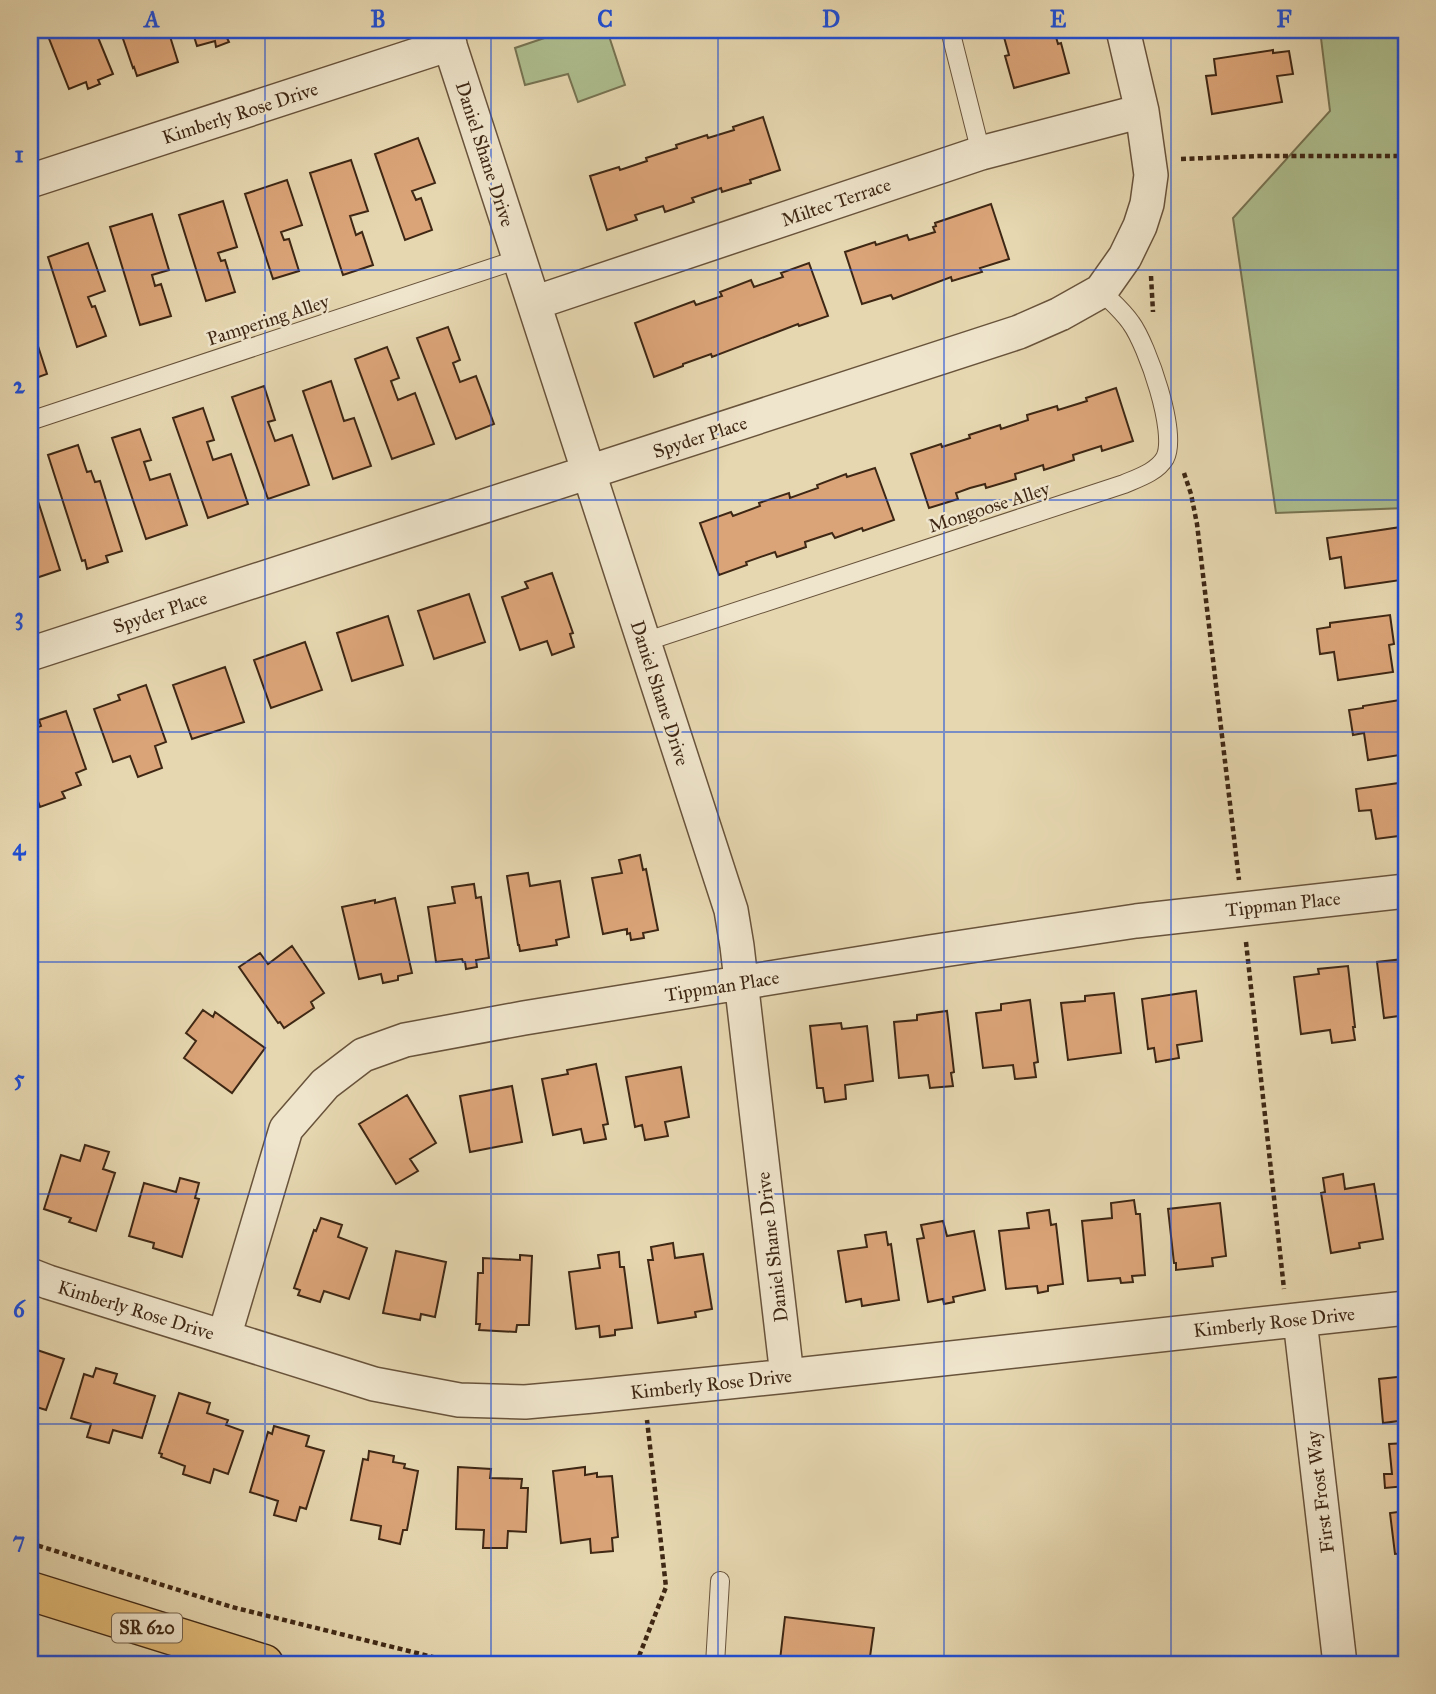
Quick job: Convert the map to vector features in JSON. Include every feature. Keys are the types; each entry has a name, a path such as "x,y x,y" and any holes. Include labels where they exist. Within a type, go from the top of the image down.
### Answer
{"main road":[{"name":"SR 620","path":"30,1591 264,1664"}],"street":[{"name":"Spyder Place","path":"30,654 1019,332 1101,292 1125,257 1140,226 1147,204 1151,175 1142,111 1123,30"},
{"name":"Kimberly Rose Drive","path":"31,178 448,37"},
{"name":"Daniel Shane Drive","path":"448,37 731,910 787,1376"},
{"name":"Miltec Terrace","path":"534,303 981,153 1142,111"},
{"name":"Tippman Place","path":"224,1337 286,1129 325,1084 363,1055 405,1040 524,1017 930,951 1136,921 1406,891"},
{"name":"Kimberly Rose Drive","path":"30,1275 374,1384 459,1399 525,1402 1406,1308"},
{"name":"First Frost Way","path":"1300,1320 1340,1664"}],"lane":[{"path":"950,30 981,153"},
{"name":"Pampering Alley","path":"30,421 519,259"},
{"name":"Mongoose Alley","path":"644,642 1124,485 1156,468 1165,458 1169,443 1159,393 1141,339 1130,320 1101,292"},
{"path":"715,1664 720,1581"}],"path":[{"path":"1177,159 1406,156"},
{"path":"1150,269 1153,320"},
{"path":"1176,465 1188,480 1196,524 1240,881"},
{"path":"1247,942 1284,1290"},
{"path":"636,1664 666,1587 644,1391"},
{"path":"30,1544 232,1607 461,1664"}],"green space":[{"path":"568,30 607,30 625,85 578,102 568,74 525,85 515,48"},
{"path":"1320,30 1406,30 1406,508 1276,513 1233,218 1330,111"}],"building":[{"path":"63,30 73,30 76,36 95,30 113,74 98,80 100,84 88,89 86,82 69,89 48,36"},
{"path":"120,30 168,30 178,62 137,76"},
{"path":"192,30 241,30 242,33 227,38 229,42 216,47 215,41 197,46"},
{"path":"1002,30 1054,30 1058,44 1061,43 1069,73 1014,88 1005,56 1009,55"},
{"path":"1273,50 1273,53 1289,51 1293,74 1277,76 1282,102 1212,114 1206,76 1216,75 1214,59"},
{"path":"763,117 780,170 750,180 751,183 722,192 721,188 692,198 694,202 665,212 663,206 635,215 637,220 607,230 590,176 647,161 646,158 677,148 676,145 734,130 733,127"},
{"path":"418,138 435,183 412,191 416,200 421,198 432,230 405,240 375,154"},
{"path":"351,160 368,211 350,216 356,235 362,232 373,265 343,275 310,173"},
{"path":"287,180 302,225 281,232 284,240 289,239 299,271 273,279 245,194"},
{"path":"223,201 237,247 218,253 221,261 225,260 235,292 206,301 179,215"},
{"path":"991,204 1009,259 980,268 982,272 952,281 951,277 893,299 891,295 862,304 845,252 875,242 876,245 907,235 909,240 935,232 935,223"},
{"path":"152,214 169,270 152,275 155,286 161,284 171,316 140,325 110,227"},
{"path":"88,243 105,291 88,297 92,307 95,306 106,336 77,347 48,257"},
{"path":"809,263 828,316 799,326 798,324 712,357 711,354 654,377 635,323 694,301 696,305 722,296 720,292 751,280 754,287 783,277 781,273"},
{"path":"448,327 460,360 453,363 460,382 476,376 494,424 456,439 417,338"},
{"path":"37,343 47,374 30,380 30,346"},
{"path":"387,347 399,378 391,381 398,400 415,393 434,444 392,459 355,359"},
{"path":"331,381 344,421 354,418 371,466 333,479 303,391"},
{"path":"264,386 275,420 268,422 275,441 292,435 309,485 268,499 232,397"},
{"path":"1116,388 1133,441 1102,451 1101,446 1073,455 1074,460 1044,470 1043,465 1015,474 1016,479 986,488 985,484 970,488 956,493 958,499 929,508 911,454 970,438 969,435 1000,425 1001,429 1028,420 1027,415 1057,406 1058,410"},
{"path":"203,408 214,440 207,442 213,460 231,454 248,504 208,518 173,418"},
{"path":"140,429 151,460 144,462 150,480 170,474 187,525 146,539 112,438"},
{"path":"78,445 87,472 91,471 95,482 100,481 122,551 106,556 108,562 87,569 85,560 82,561 48,455"},
{"path":"875,468 894,520 835,538 832,533 805,542 806,547 777,557 775,552 719,575 700,523 731,512 733,516 760,506 759,503 789,493 790,498 846,474 847,477"},
{"path":"30,494 33,503 38,501 60,570 30,580"},
{"path":"1401,527 1406,564 1399,565 1401,580 1345,588 1341,557 1330,559 1327,538"},
{"path":"552,573 573,633 570,634 574,647 552,655 547,641 520,650 502,597 528,588 525,582"},
{"path":"469,594 485,642 434,659 418,611"},
{"path":"1390,615 1394,644 1389,645 1393,672 1338,680 1334,652 1320,654 1317,629 1330,627 1330,623"},
{"path":"388,616 403,665 352,681 337,633"},
{"path":"305,642 322,690 271,708 254,660"},
{"path":"225,667 244,722 192,739 173,685"},
{"path":"146,685 166,742 155,746 162,768 138,777 130,756 113,762 94,709 120,700 118,695"},
{"path":"1406,699 1406,754 1368,760 1364,733 1353,735 1349,710"},
{"path":"66,711 86,769 76,773 81,785 62,792 65,798 40,807 30,778 30,730 41,726 39,720"},
{"path":"1406,782 1406,835 1376,839 1371,810 1359,811 1356,789"},
{"path":"640,855 643,870 646,869 658,930 643,933 644,938 631,940 627,929 603,934 592,878 622,873 619,860"},
{"path":"528,873 530,886 560,881 569,937 556,940 557,945 520,951 507,876"},
{"path":"474,884 476,898 481,897 489,958 476,960 477,967 466,969 462,959 436,962 428,907 455,903 452,887"},
{"path":"395,898 412,973 383,983 381,974 359,979 342,907"},
{"path":"292,946 324,993 311,1002 314,1008 284,1028 239,967 260,953 268,964"},
{"path":"1403,954 1406,954 1406,1015 1384,1018 1377,962 1403,959"},
{"path":"1348,966 1355,1040 1332,1043 1330,1030 1301,1034 1294,977 1319,974 1318,969"},
{"path":"1196,991 1202,1041 1177,1045 1179,1058 1156,1062 1154,1048 1148,1049 1142,999"},
{"path":"1114,993 1121,1053 1068,1060 1061,1003 1085,1001 1085,996"},
{"path":"1030,1000 1038,1062 1034,1063 1036,1077 1015,1079 1013,1065 983,1068 976,1013 1001,1010 1001,1004"},
{"path":"203,1010 213,1017 215,1012 265,1048 232,1093 184,1058 196,1041 186,1033"},
{"path":"947,1011 954,1072 951,1073 953,1086 930,1088 928,1075 899,1078 894,1022 917,1020 917,1015"},
{"path":"841,1023 842,1029 867,1026 873,1081 845,1085 846,1099 825,1102 823,1088 817,1088 810,1026"},
{"path":"596,1064 608,1124 603,1125 606,1139 584,1143 581,1129 553,1135 542,1079 568,1074 567,1070"},
{"path":"681,1067 689,1117 665,1122 668,1136 645,1140 642,1125 635,1127 626,1077"},
{"path":"512,1086 522,1142 470,1152 460,1096"},
{"path":"407,1095 436,1143 410,1159 418,1171 396,1184 359,1124"},
{"path":"85,1145 109,1152 103,1169 115,1173 96,1231 69,1222 71,1218 44,1209 61,1155 80,1161"},
{"path":"1343,1174 1345,1189 1374,1184 1383,1239 1359,1243 1360,1248 1331,1253 1321,1193 1325,1192 1323,1178"},
{"path":"180,1178 199,1183 195,1198 199,1199 182,1257 153,1248 154,1243 129,1236 144,1183 176,1192"},
{"path":"1134,1200 1136,1214 1140,1214 1145,1275 1132,1276 1133,1282 1121,1283 1120,1278 1088,1281 1082,1221 1112,1218 1111,1203"},
{"path":"1220,1203 1226,1256 1212,1258 1213,1266 1176,1270 1168,1209"},
{"path":"1049,1210 1051,1225 1056,1224 1063,1284 1048,1286 1048,1291 1038,1293 1037,1286 1006,1289 999,1231 1029,1228 1027,1213"},
{"path":"321,1218 342,1225 338,1237 367,1248 349,1299 324,1291 320,1302 298,1295 300,1290 294,1288 314,1230 316,1231"},
{"path":"943,1221 947,1236 974,1231 985,1290 953,1297 954,1302 944,1304 943,1299 928,1302 917,1239 924,1238 921,1225"},
{"path":"886,1232 888,1245 891,1244 899,1300 862,1306 861,1299 846,1302 838,1251 867,1247 865,1235"},
{"path":"673,1243 675,1258 703,1254 712,1309 695,1312 696,1317 658,1323 648,1260 653,1260 651,1247"},
{"path":"396,1251 446,1262 435,1317 421,1314 420,1320 383,1313"},
{"path":"619,1252 620,1267 624,1267 632,1328 615,1330 615,1335 600,1337 599,1326 576,1329 569,1272 600,1268 598,1255"},
{"path":"520,1255 532,1256 529,1325 517,1325 516,1332 479,1330 480,1324 476,1324 478,1273 483,1273 483,1258 520,1260"},
{"path":"37,1350 64,1359 46,1410 30,1405 30,1358 34,1360"},
{"path":"96,1368 117,1374 114,1383 155,1396 142,1438 113,1430 109,1443 87,1437 91,1424 71,1418 84,1374 93,1377"},
{"path":"1406,1376 1406,1420 1383,1423 1379,1379"},
{"path":"179,1393 210,1403 207,1413 228,1420 226,1425 243,1431 228,1474 214,1469 210,1483 183,1474 185,1466 161,1457 162,1454 159,1453"},
{"path":"274,1426 309,1436 306,1446 324,1451 306,1509 300,1507 296,1521 274,1515 278,1501 250,1492 268,1432 272,1434"},
{"path":"1406,1443 1406,1486 1385,1488 1384,1474 1392,1474 1389,1444"},
{"path":"369,1451 394,1456 393,1462 405,1464 404,1468 418,1471 407,1530 403,1530 400,1544 379,1539 381,1526 351,1520 363,1459 368,1460"},
{"path":"458,1467 491,1469 490,1478 522,1479 521,1488 528,1488 526,1532 508,1531 507,1548 483,1548 484,1530 456,1529"},
{"path":"585,1467 585,1475 597,1473 597,1477 612,1476 618,1537 612,1538 613,1551 591,1553 590,1539 561,1543 553,1471"},
{"path":"1406,1511 1406,1553 1395,1554 1390,1513"},
{"path":"1406,1575 1406,1616 1405,1616 1400,1576"},
{"path":"785,1617 874,1628 869,1664 815,1664 780,1660"}]}
